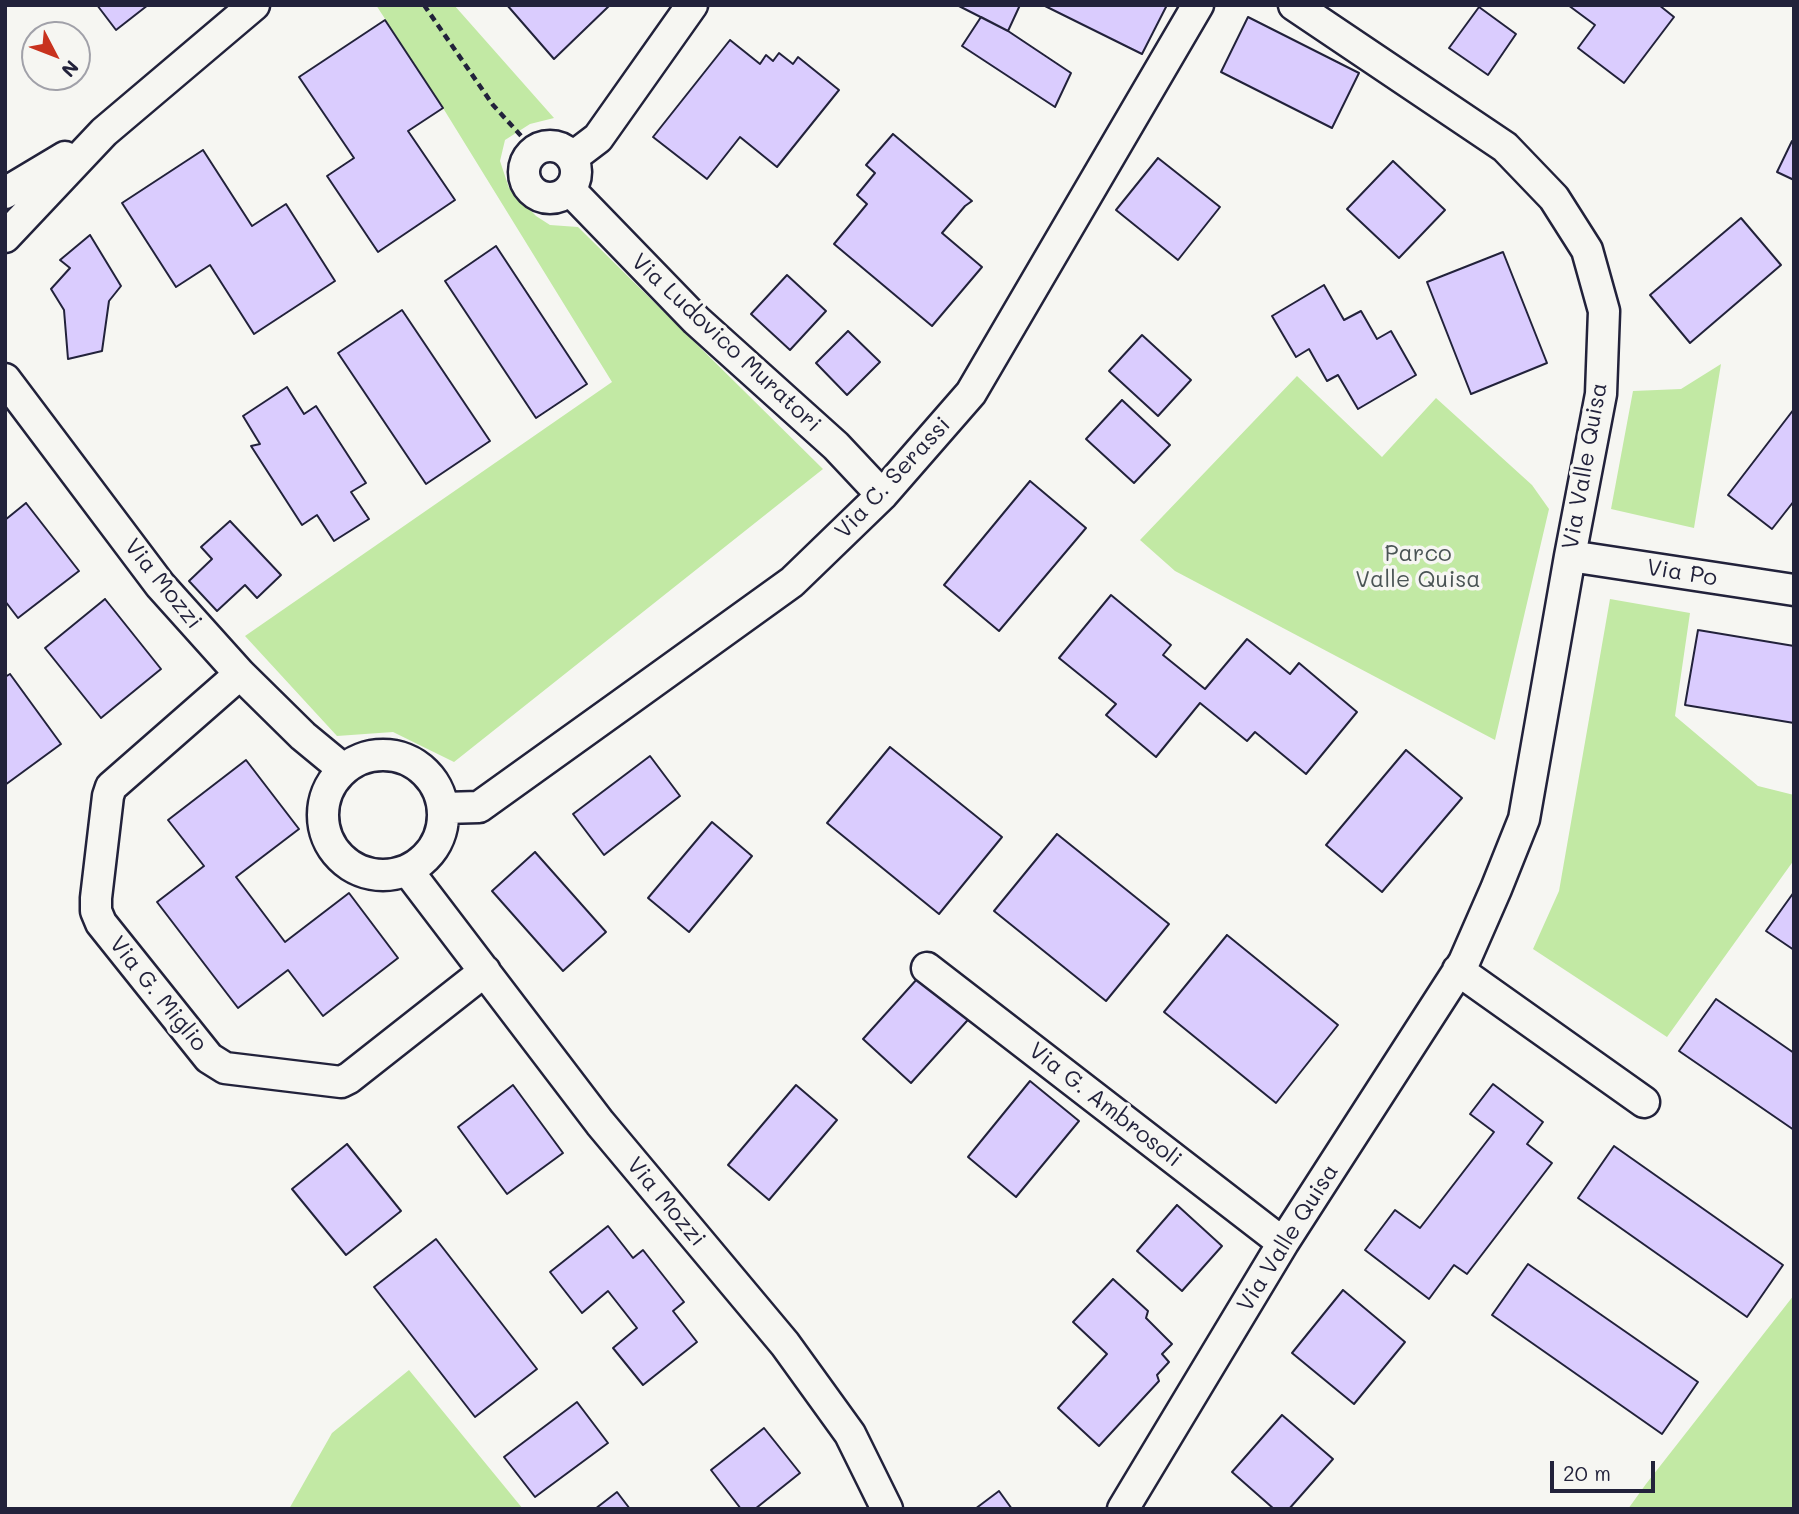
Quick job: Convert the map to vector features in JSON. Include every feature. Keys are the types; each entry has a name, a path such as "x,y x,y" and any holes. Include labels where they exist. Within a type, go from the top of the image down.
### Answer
{"street":[{"path":"5,237 104,132 254,5"},
{"path":"573,157 598,138 692,5"},
{"name":"Via C. Serassi","path":"444,808 479,807 792,582 882,495 971,393 1198,5"},
{"name":"Via Valle Quisa","path":"1123,1509 1283,1242 1458,970 1490,901 1524,819 1601,394 1604,311 1587,250 1554,198 1505,147 1294,5"},
{"path":"5,193 104,132"},
{"path":"555,145 573,157 577,177 570,190 561,196 549,198 532,191 525,180 525,163 534,150 555,145"},
{"name":"Via Ludovico Muratori","path":"570,190 696,320 836,446 882,495"},
{"name":"Via Mozzi","path":"5,379 160,585 240,674 303,736 343,769"},
{"name":"Via Po","path":"1570,556 1794,590"},
{"name":"Via G. Miglio","path":"240,674 111,787 96,898 96,911 101,923 209,1058 225,1068 341,1082 485,971"},
{"path":"392,754 411,760 425,769 438,786 444,808 444,822 431,853 408,871 383,876 358,870 342,860 330,845 323,826 324,800 343,769 363,757 392,754"},
{"name":"Via Mozzi","path":"408,871 600,1123 785,1344 850,1434 887,1509"},
{"name":"Via G. Ambrosoli","path":"927,968 1283,1242"},
{"path":"1458,970 1644,1102"}],"path":[{"path":"424,5 493,105 534,150"}],"green space":[{"path":"376,5 454,5 554,118 530,124 505,140 500,161 509,188 536,216 550,225 578,227 823,469 454,762 393,732 337,736 245,636 612,382 443,108"},
{"path":"1721,364 1694,528 1611,509 1633,391 1681,389"},
{"name":"Parco Valle Quisa","path":"1297,376 1382,457 1436,398 1532,485 1549,509 1495,740 1175,571 1140,540"},
{"path":"1610,599 1690,613 1675,716 1758,786 1794,795 1794,860 1667,1037 1533,949 1559,891"},
{"path":"1794,1295 1794,1509 1628,1509 1646,1484"},
{"path":"409,1370 523,1509 289,1509 332,1433"}],"building":[{"path":"97,5 148,5 116,30"},
{"path":"507,5 610,5 554,59"},
{"path":"957,5 1020,5 1008,31"},
{"path":"1043,5 1167,5 1142,54"},
{"path":"1568,5 1659,5 1674,17 1624,83 1578,48 1595,25"},
{"path":"1479,7 1516,34 1488,75 1449,48"},
{"path":"981,17 1008,31 1071,73 1055,107 962,46"},
{"path":"1248,17 1359,73 1332,128 1221,72"},
{"path":"385,20 443,108 408,131 455,200 378,252 327,176 354,158 299,77"},
{"path":"730,40 760,64 766,55 773,61 779,53 793,64 798,57 839,90 777,167 740,137 707,179 653,137"},
{"path":"893,134 972,201 942,233 982,267 932,326 834,244 867,204 857,195 875,173 866,165"},
{"path":"1792,141 1794,142 1794,180 1777,172"},
{"path":"203,150 252,226 286,204 335,281 254,334 210,265 176,287 122,203"},
{"path":"1158,158 1220,207 1178,260 1116,210"},
{"path":"1393,161 1445,210 1399,258 1347,209"},
{"path":"1741,218 1781,265 1690,343 1650,295"},
{"path":"90,235 121,286 109,301 102,351 68,359 64,310 51,289 70,268 60,260"},
{"path":"496,246 587,384 536,418 445,281"},
{"path":"1503,252 1547,363 1471,394 1427,282"},
{"path":"787,275 826,311 790,350 751,314"},
{"path":"1324,285 1344,320 1361,311 1377,339 1391,331 1416,375 1358,409 1338,375 1327,381 1309,349 1296,357 1272,316"},
{"path":"402,310 490,441 426,484 338,353"},
{"path":"848,331 880,362 847,395 816,363"},
{"path":"1142,335 1191,380 1158,416 1109,371"},
{"path":"287,387 304,414 316,406 366,483 351,492 369,519 334,541 317,515 302,525 251,446 260,444 243,416"},
{"path":"1122,400 1170,445 1134,483 1086,439"},
{"path":"1794,409 1794,501 1772,529 1728,495"},
{"path":"1030,481 1086,528 999,631 944,585"},
{"path":"26,503 79,571 18,618 5,601 5,520"},
{"path":"230,521 281,575 257,598 245,585 217,611 189,581 212,559 201,547"},
{"path":"1111,595 1171,645 1163,655 1205,689 1247,639 1290,674 1299,663 1357,712 1306,774 1255,732 1247,741 1200,703 1156,757 1106,715 1116,704 1059,658"},
{"path":"105,599 161,669 101,718 45,648"},
{"path":"1698,630 1794,646 1794,723 1685,705"},
{"path":"10,674 61,744 5,785 5,677"},
{"path":"890,747 1002,837 939,914 827,823"},
{"path":"1406,750 1462,798 1382,892 1326,845"},
{"path":"650,756 680,796 604,855 573,814"},
{"path":"246,760 299,829 236,877 285,942 349,893 398,958 323,1016 288,970 238,1008 157,902 204,866 168,820"},
{"path":"712,822 752,856 689,932 648,898"},
{"path":"1057,834 1169,924 1106,1001 994,911"},
{"path":"535,852 606,932 563,971 492,891"},
{"path":"1794,892 1794,950 1766,931"},
{"path":"1227,935 1338,1025 1276,1103 1164,1012"},
{"path":"927,968 975,1012 911,1083 863,1039"},
{"path":"1716,999 1794,1053 1794,1130 1679,1051"},
{"path":"1030,1081 1079,1121 1016,1197 968,1157"},
{"path":"1493,1084 1543,1122 1527,1144 1552,1163 1467,1274 1454,1265 1429,1299 1365,1250 1395,1210 1420,1228 1494,1132 1470,1114"},
{"path":"513,1085 563,1153 507,1194 458,1127"},
{"path":"796,1085 837,1120 769,1200 728,1165"},
{"path":"347,1144 401,1211 346,1255 292,1189"},
{"path":"1614,1146 1783,1265 1747,1317 1578,1198"},
{"path":"1177,1205 1222,1246 1182,1291 1137,1251"},
{"path":"608,1226 633,1258 643,1250 684,1302 673,1311 697,1342 643,1385 613,1348 637,1328 608,1291 582,1313 550,1272"},
{"path":"436,1239 537,1369 475,1417 374,1287"},
{"path":"1528,1264 1698,1382 1662,1434 1492,1315"},
{"path":"1113,1279 1148,1311 1146,1318 1172,1344 1162,1354 1169,1362 1157,1375 1159,1381 1099,1446 1058,1408 1107,1354 1073,1322"},
{"path":"1343,1290 1405,1342 1354,1404 1292,1353"},
{"path":"577,1402 608,1443 535,1497 504,1457"},
{"path":"1282,1415 1333,1459 1289,1509 1274,1509 1232,1472"},
{"path":"764,1428 800,1473 755,1509 741,1509 711,1470"},
{"path":"999,1491 1012,1509 975,1509"},
{"path":"617,1492 630,1509 595,1509"}]}
